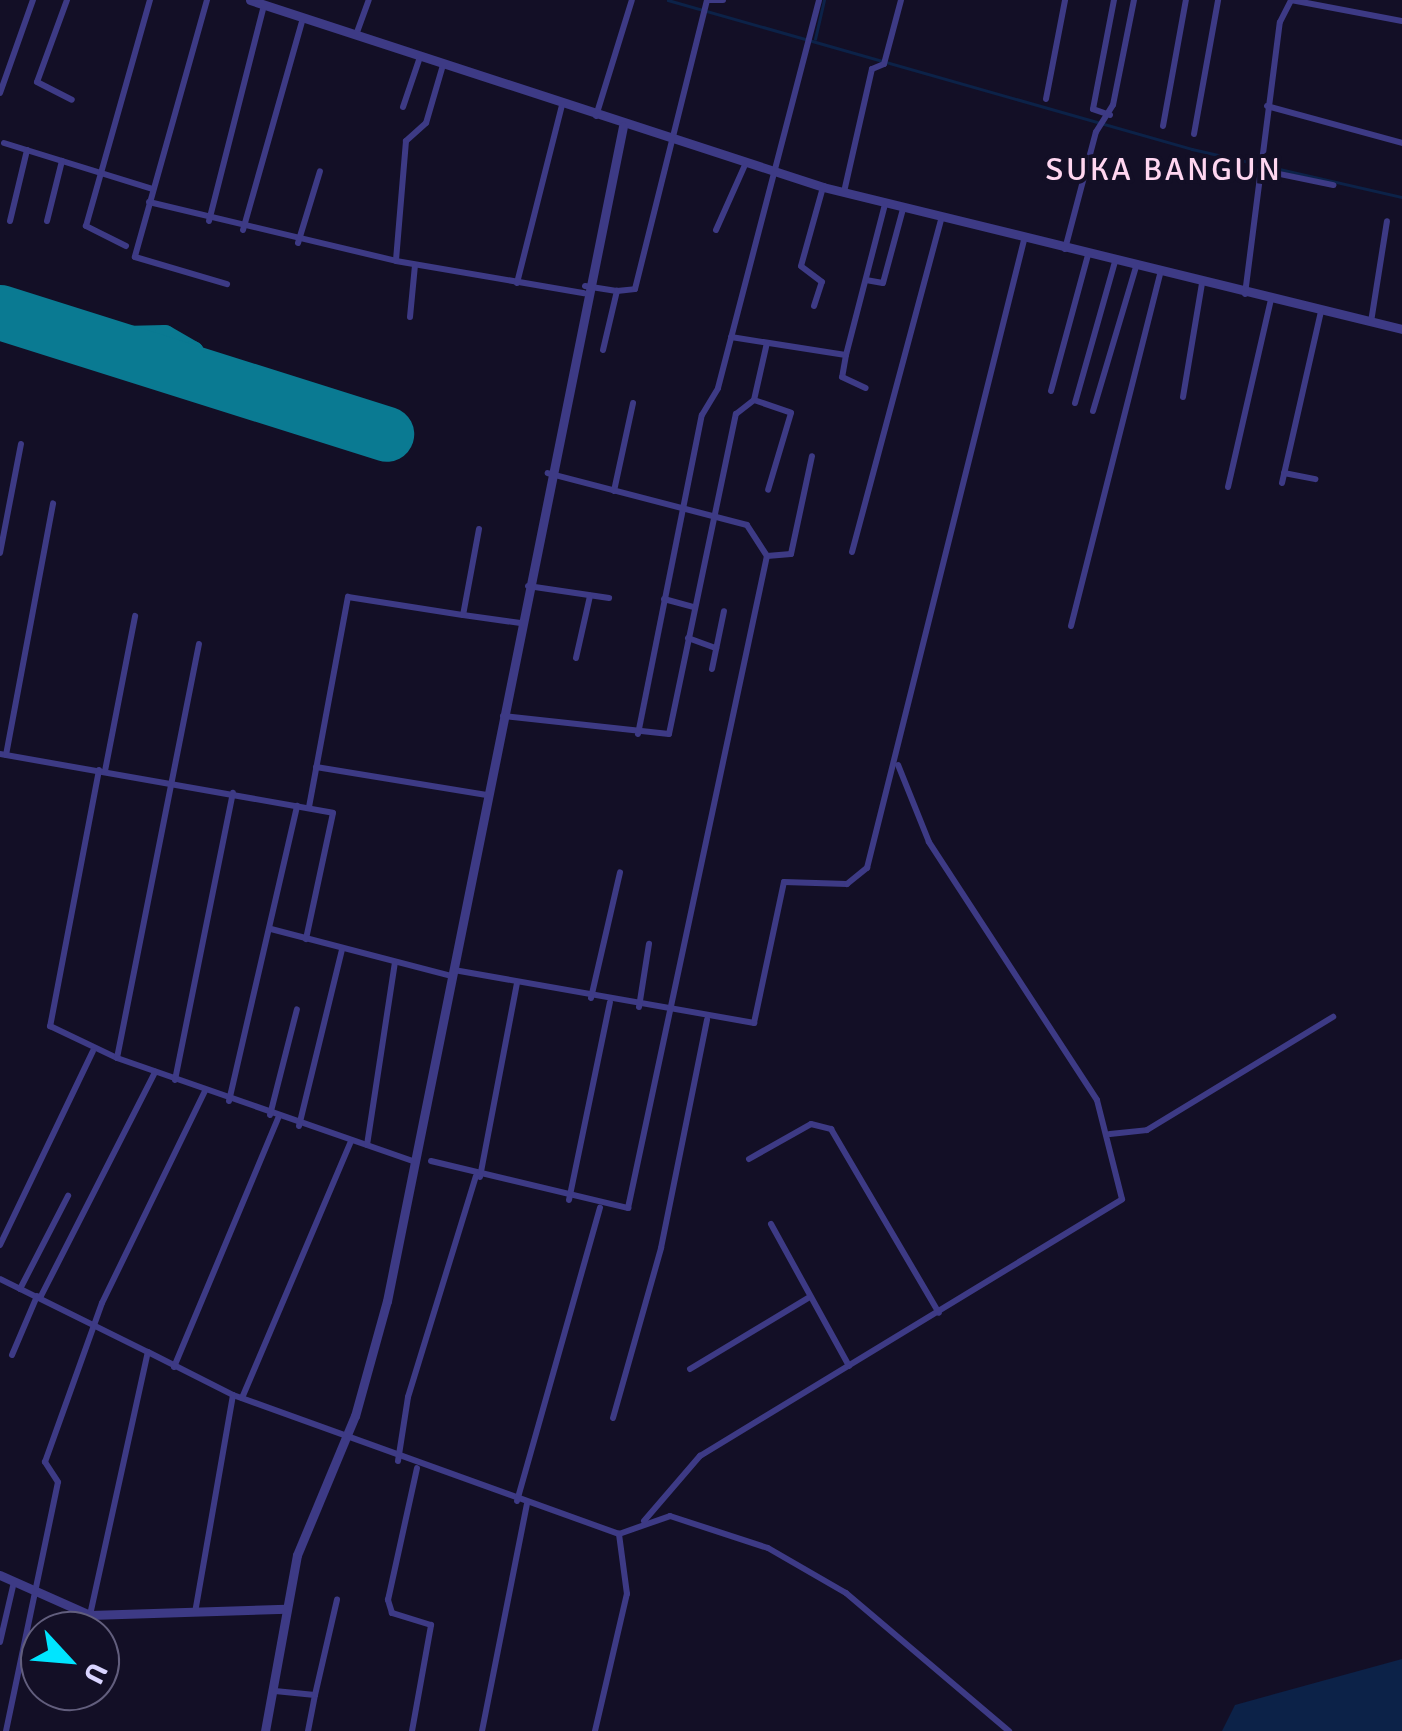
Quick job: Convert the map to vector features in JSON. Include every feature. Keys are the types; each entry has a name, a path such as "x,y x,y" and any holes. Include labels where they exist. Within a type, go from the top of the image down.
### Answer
{"street":[{"path":"0,93 32,0"},
{"path":"67,0 37,82 72,100"},
{"path":"126,246 87,232 98,173 150,0"},
{"path":"207,0 136,260 227,284"},
{"path":"250,0 670,142 824,188 1064,250 1402,329"},
{"path":"356,36 369,0"},
{"path":"596,117 632,0"},
{"path":"150,202 243,230 415,265 517,283 584,290 635,289 706,5 723,0"},
{"path":"638,734 682,510 776,174 819,0"},
{"path":"844,193 872,69 885,60 902,0"},
{"path":"1046,99 1066,0"},
{"path":"1109,117 1093,109 1114,0"},
{"path":"1064,250 1098,128 1109,117 1134,0"},
{"path":"1163,126 1186,0"},
{"path":"1194,134 1218,0"},
{"path":"1245,294 1268,106 1290,0 1336,4 1402,21"},
{"path":"208,221 264,4"},
{"path":"243,230 303,18"},
{"path":"403,107 420,57"},
{"path":"396,261 406,141 426,122 443,65"},
{"path":"517,283 562,105"},
{"path":"1268,106 1402,143"},
{"path":"265,1731 297,1555 346,1439 417,1159 584,290 623,126"},
{"path":"4,143 153,189"},
{"path":"10,221 27,150"},
{"path":"47,222 62,161"},
{"path":"716,230 746,165"},
{"path":"1260,166 1333,185"},
{"path":"298,243 320,171"},
{"path":"814,306 822,282 801,266 824,188"},
{"path":"866,388 842,378 885,204"},
{"path":"866,280 883,282 903,209"},
{"path":"852,552 941,219"},
{"path":"1371,322 1387,222"},
{"path":"271,929 395,963 708,1020 754,1022 786,880 848,884 864,874 898,759 1024,240"},
{"path":"1051,391 1088,255"},
{"path":"1075,403 1115,262"},
{"path":"410,317 415,265"},
{"path":"1093,411 1136,267"},
{"path":"1071,626 1160,273"},
{"path":"1183,397 1202,283"},
{"path":"603,350 617,290"},
{"path":"1228,487 1271,300"},
{"path":"1282,483 1322,311"},
{"path":"731,337 846,355"},
{"path":"502,716 638,734 671,730 736,414 754,400 767,343"},
{"path":"754,400 791,413 768,490"},
{"path":"614,491 632,403"},
{"path":"0,553 20,444"},
{"path":"767,556 790,554 812,456"},
{"path":"1284,473 1315,479"},
{"path":"135,616 50,1026 93,1051 299,1126 600,1208 628,1208 673,1014 767,556 755,528 548,474"},
{"path":"53,503 3,754 104,766 297,806 310,801 334,814 306,939"},
{"path":"464,616 480,529"},
{"path":"527,586 609,598"},
{"path":"576,658 590,596"},
{"path":"310,801 348,597 520,624"},
{"path":"664,598 694,607"},
{"path":"712,669 724,612"},
{"path":"688,638 716,648"},
{"path":"117,1058 199,644"},
{"path":"644,1521 692,1462 1122,1199 1110,1134 1040,1007 929,842 898,759"},
{"path":"316,767 487,794"},
{"path":"176,1080 232,794"},
{"path":"229,1101 297,806"},
{"path":"591,998 620,872"},
{"path":"639,1007 649,944"},
{"path":"299,1126 342,950"},
{"path":"367,1145 395,963"},
{"path":"398,1461 404,1408 478,1176 517,983"},
{"path":"568,1200 610,1002"},
{"path":"174,1367 274,1117 297,1010"},
{"path":"1110,1134 1147,1130 1333,1017"},
{"path":"614,1418 662,1248 708,1020"},
{"path":"0,1245 93,1051"},
{"path":"12,1355 155,1072"},
{"path":"6,1731 58,1482 44,1462 95,1321 205,1091"},
{"path":"749,1159 810,1124 832,1129 939,1313"},
{"path":"195,1614 238,1396 351,1141"},
{"path":"20,1289 68,1196"},
{"path":"516,1501 600,1208"},
{"path":"771,1224 808,1298 849,1366"},
{"path":"0,1279 95,1321 174,1367 417,1468 619,1534 644,1521 683,1518 818,1574 1009,1731"},
{"path":"690,1369 808,1298"},
{"path":"91,1611 148,1352"},
{"path":"412,1731 431,1625 392,1614 388,1600 417,1468"},
{"path":"482,1731 527,1504"},
{"path":"595,1731 627,1594 619,1534"},
{"path":"0,1575 81,1611"},
{"path":"0,1642 14,1582"},
{"path":"308,1731 336,1600"},
{"path":"120,1615 286,1609"},
{"path":"275,1691 316,1696"}],"water":[{"path":"1402,1659 1402,1731 1222,1731 1235,1705"}],"waterway":[{"path":"668,0 1192,149 1402,197"},
{"path":"815,39 824,0"}],"taxiway":[{"path":"81,338 165,336 193,352 186,371"}],"runway":[{"path":"0,312 386,434"}],"district":[{"name":"SUKA BANGUN","path":"1164,170"}]}
